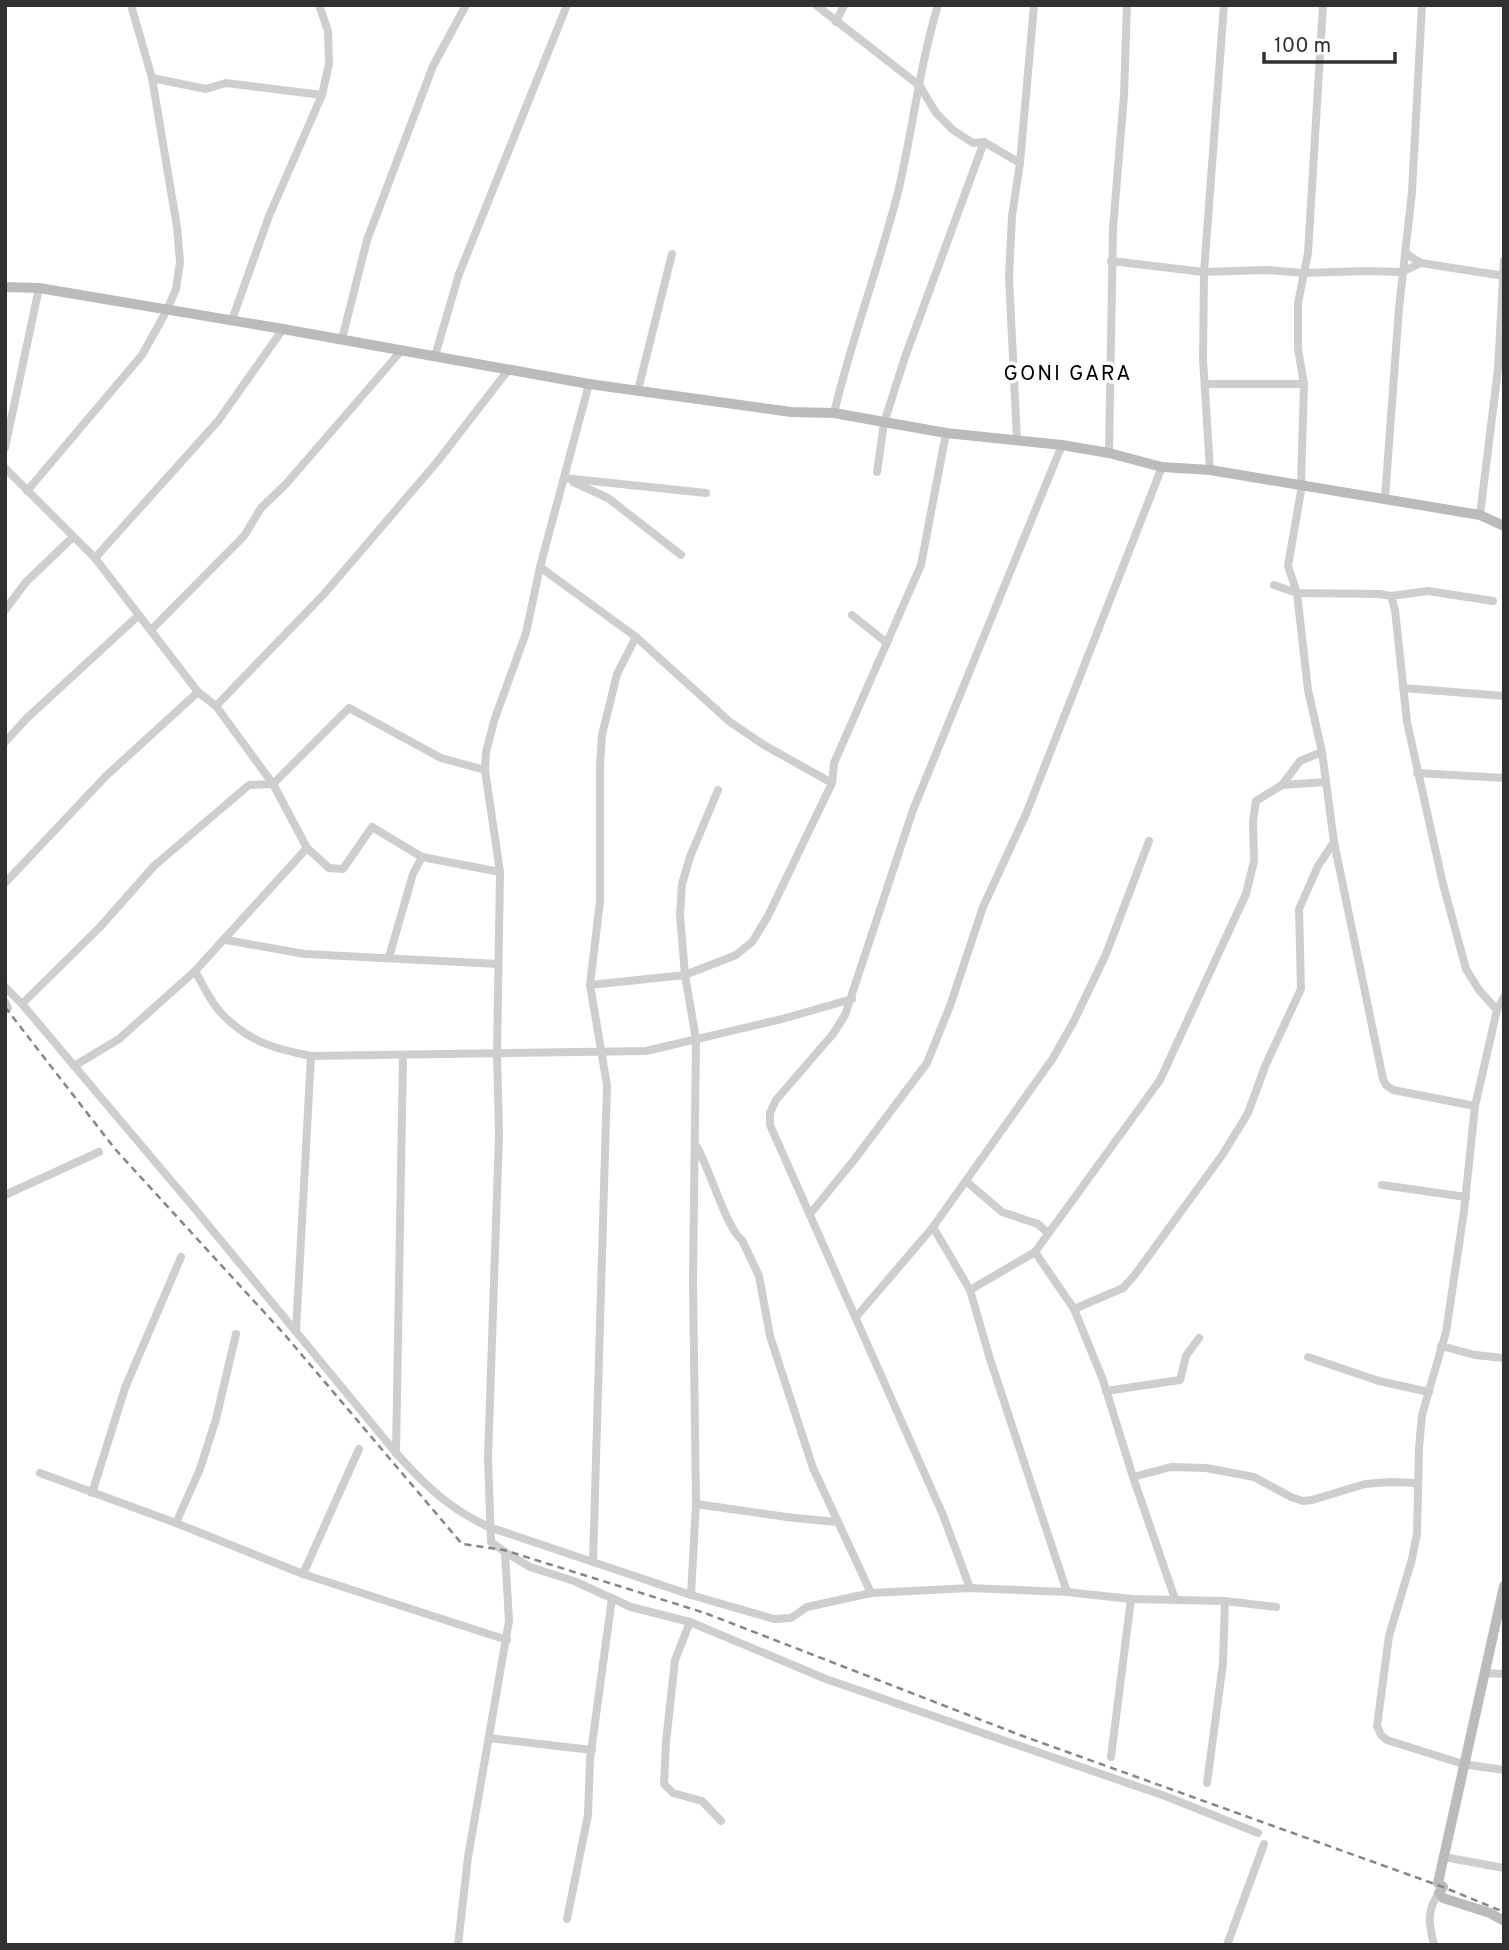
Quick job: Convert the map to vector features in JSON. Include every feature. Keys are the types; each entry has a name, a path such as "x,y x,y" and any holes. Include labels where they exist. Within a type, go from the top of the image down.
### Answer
{"street":[{"path":"27,491 142,355 176,289 180,262 177,227 152,78 131,5"},
{"path":"232,320 269,216 322,95 329,64 328,31 319,5"},
{"path":"342,339 367,240 433,65 466,5"},
{"path":"435,356 459,274 567,5"},
{"path":"816,5 920,86 936,113 953,130 974,144 984,142 1020,163"},
{"path":"836,22 844,5"},
{"path":"834,413 846,361 896,199 938,5"},
{"path":"1017,439 1009,277 1012,216 1020,163 1034,5"},
{"path":"1109,453 1111,261 1124,95 1127,5"},
{"path":"1210,470 1205,384 1204,272 1224,5"},
{"path":"1323,5 1312,206 1298,303 1298,349 1304,384 1301,485 1288,566 1297,593 1308,690 1322,752 1334,842 1383,1079 1393,1090 1475,1106"},
{"path":"1385,498 1402,272 1412,192 1422,5"},
{"path":"152,78 206,89 226,83 322,95"},
{"path":"877,472 884,423 905,356 984,142"},
{"path":"1405,253 1421,263 1503,276"},
{"path":"638,390 672,254"},
{"path":"1480,515 1498,369 1504,260"},
{"path":"1111,261 1204,272 1304,273 1402,272 1421,263"},
{"path":"5,287 39,288 232,320 589,384 791,412 834,413 946,433 1062,445 1109,453 1162,467 1210,470 1480,515 1504,526"},
{"path":"5,447 39,288"},
{"path":"95,558 218,421 284,329"},
{"path":"151,630 244,536 261,508 286,484 401,351"},
{"path":"216,706 334,583 438,462 509,369"},
{"path":"589,384 540,567 526,634 495,718 486,752 485,770 500,872 497,1053 499,1135 488,1458 491,1542 530,1567 574,1581 631,1607 690,1622 826,1679 1165,1796 1258,1833"},
{"path":"1205,384 1304,384"},
{"path":"590,985 685,975 736,955 752,942 768,916 832,783 834,763 921,565 946,433"},
{"path":"970,1588 943,1516 770,1125 770,1113 776,1100 833,1034 852,999 913,810 1062,445"},
{"path":"810,1214 927,1063 950,1006 983,907 1026,814 1162,467"},
{"path":"5,468 95,558 198,692 216,706 273,784 307,848 329,867 342,869 372,827 422,857 500,872"},
{"path":"564,478 706,494"},
{"path":"564,478 608,498 681,555"},
{"path":"5,610 26,582 73,537"},
{"path":"540,567 636,637 730,722 764,745 832,783"},
{"path":"1274,585 1297,593 1391,596 1428,591 1493,601"},
{"path":"1391,596 1417,773 1443,884 1466,969 1479,990 1497,1010"},
{"path":"5,742 27,718 139,615"},
{"path":"852,615 887,643"},
{"path":"593,1562 607,1085 590,985 600,901 600,766 602,735 617,674 636,637"},
{"path":"1403,688 1504,696"},
{"path":"5,883 106,776 198,692"},
{"path":"22,1004 100,928 154,866 249,785 273,784 349,708 441,758 485,770"},
{"path":"970,1290 1034,1252 1160,1080 1246,894 1254,861 1254,805 1282,785 1300,761 1322,752"},
{"path":"1417,773 1504,778"},
{"path":"1282,785 1326,782"},
{"path":"691,1595 696,1504 693,1282 696,1039 685,975 680,914 682,884 690,857 718,790"},
{"path":"856,1317 933,1227 1039,1078 1074,1021 1106,954 1149,841"},
{"path":"1073,1309 1123,1288 1223,1154 1248,1113 1266,1064 1301,989 1299,909 1318,866 1334,842"},
{"path":"74,1066 119,1039 195,971 307,848"},
{"path":"389,957 413,874 422,857"},
{"path":"226,940 305,954 498,964"},
{"path":"195,971 220,1013 245,1033 270,1048 312,1056 646,1052 852,999"},
{"path":"5,987 396,1453 431,1491 465,1516 489,1527 691,1595 774,1619 791,1618 807,1607 871,1592 970,1588 1067,1591 1131,1599 1225,1601 1276,1607"},
{"path":"1504,997 1497,1010 1475,1106 1466,1197 1446,1332 1422,1415 1417,1533 1389,1636 1377,1726 1387,1740 1463,1764 1504,1770"},
{"path":"5,1002 8,1008 5,1010"},
{"path":"296,1331 312,1056"},
{"path":"396,1453 403,1056"},
{"path":"696,1144 733,1228 760,1276 770,1336 813,1468 871,1592"},
{"path":"5,1195 99,1152"},
{"path":"966,1181 1002,1212 1038,1224 1048,1233"},
{"path":"1382,1185 1466,1197"},
{"path":"933,1227 970,1290 990,1359 1067,1591"},
{"path":"1034,1252 1073,1309 1106,1391 1175,1599"},
{"path":"92,1493 125,1388 181,1257"},
{"path":"176,1523 200,1469 216,1419 236,1334"},
{"path":"1106,1391 1180,1380 1186,1356 1199,1338"},
{"path":"1441,1346 1475,1355 1504,1358"},
{"path":"1308,1357 1379,1381 1429,1392"},
{"path":"303,1574 359,1449"},
{"path":"1133,1477 1171,1467 1206,1468 1254,1478 1303,1501 1365,1484 1418,1483"},
{"path":"40,1473 303,1574 507,1640"},
{"path":"696,1504 838,1522"},
{"path":"458,1945 468,1857 507,1640 509,1601 505,1552"},
{"path":"1434,1945 1429,1914 1431,1903 1443,1887 1438,1883 1504,1586"},
{"path":"567,1919 588,1815 590,1759 612,1598"},
{"path":"1111,1757 1131,1599"},
{"path":"1207,1783 1223,1663 1225,1601"},
{"path":"690,1622 675,1660 664,1784 673,1793 702,1801 720,1821"},
{"path":"1484,1673 1504,1675"},
{"path":"489,1738 592,1751"},
{"path":"1227,1945 1264,1844"},
{"path":"1444,1857 1504,1868"},
{"path":"1439,1893 1443,1898 1490,1913 1504,1921"}],"railway":[{"path":"5,1007 115,1149 285,1335 462,1544 504,1550 705,1613 1020,1735 1443,1887 1504,1912"}],"district":[{"name":"GONI GARA","path":"1068,373"}]}
